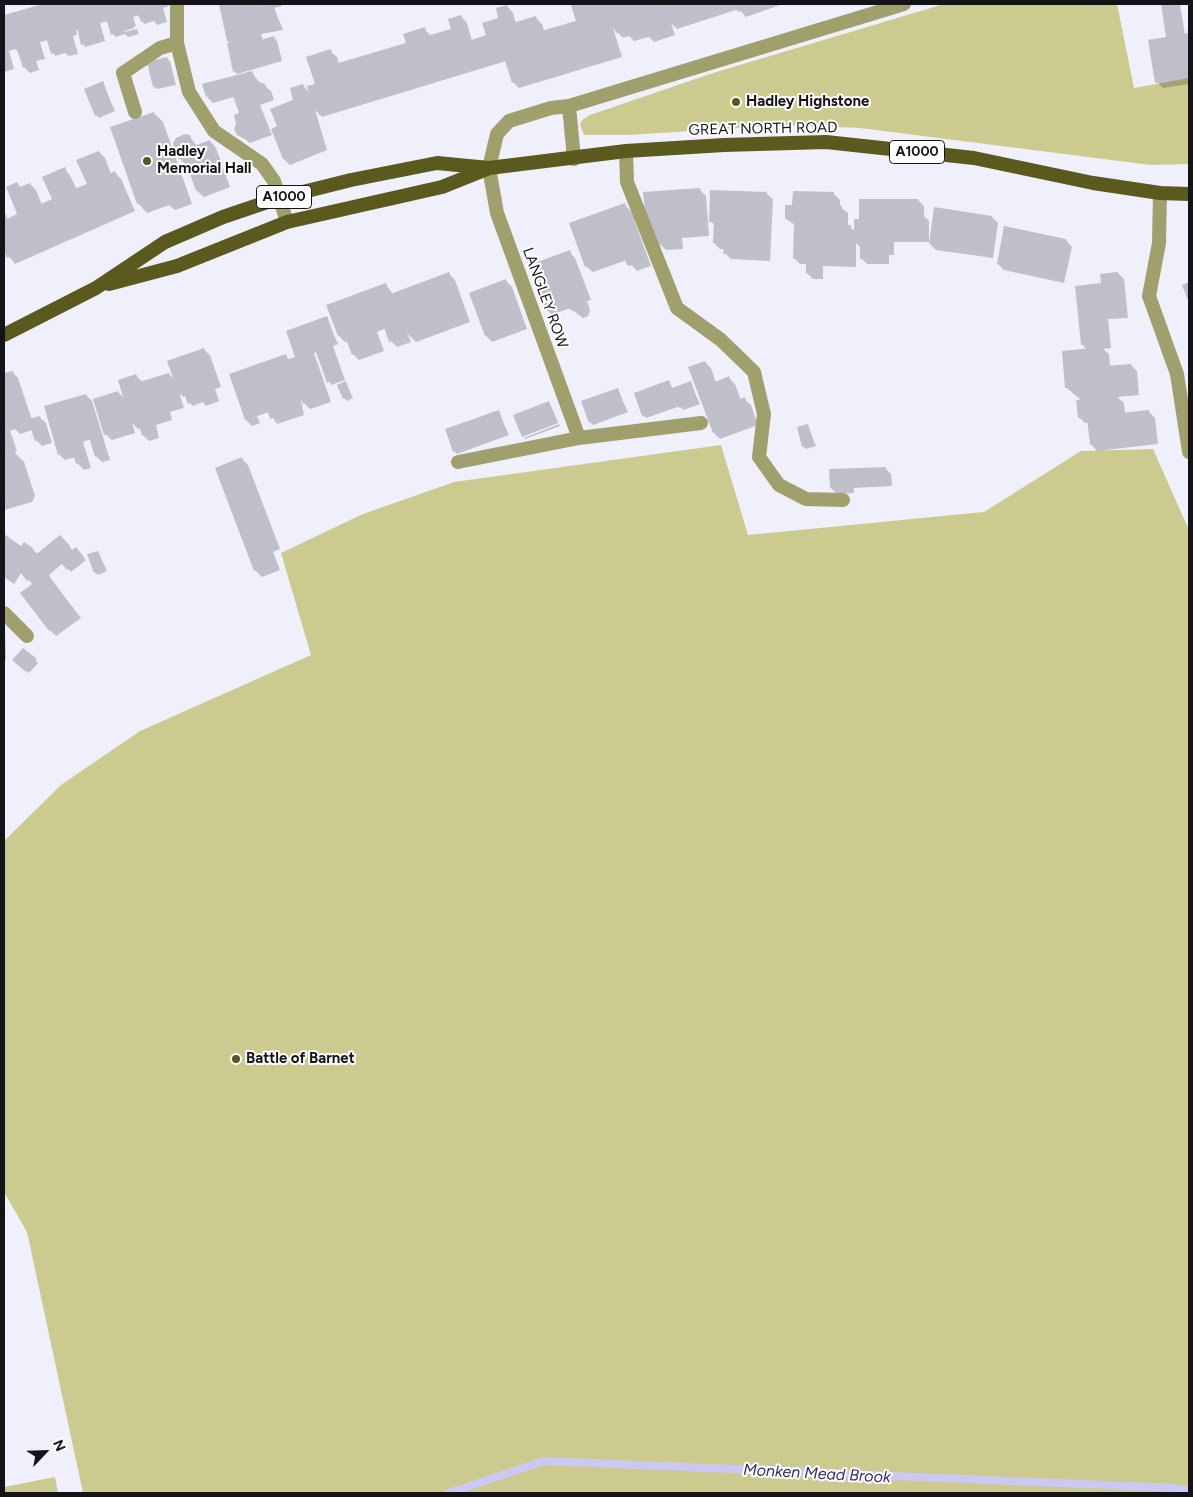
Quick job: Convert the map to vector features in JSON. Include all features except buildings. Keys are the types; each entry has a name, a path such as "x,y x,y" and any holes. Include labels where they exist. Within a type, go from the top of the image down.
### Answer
{"main road":[{"name":"GREAT NORTH ROAD","path":"574,159 626,152 724,145 826,142 974,158 1094,183 1160,193"},
{"name":"A1000","path":"4,335 96,288 165,242 224,217 279,198 351,180 437,163 490,168 574,159"},
{"name":"A1000","path":"96,288 177,266 287,222 442,187 490,168"},
{"name":"A1000","path":"1160,193 1189,194"}],"street":[{"path":"176,4 177,42 189,92 214,131 262,164 274,182 287,222"},
{"path":"490,168 497,134 509,121 551,108 569,106 904,4"},
{"path":"135,112 123,73 160,48 177,42"},
{"path":"569,106 574,159"},
{"path":"626,152 627,182 676,308 720,340 754,372 764,414 759,457 779,485 806,499 843,500"},
{"name":"LANGLEY ROW","path":"490,168 497,213 579,438"},
{"path":"1160,193 1159,243 1149,296 1177,374 1189,452"},
{"path":"458,462 579,438 701,424"},
{"path":"4,613 27,636"}],"green space":[{"path":"944,4 1117,4 1134,88 1189,78 1189,164 1151,165 860,128 783,125 629,135 584,135 580,125 582,120 590,115 713,73"},
{"path":"721,445 748,535 984,512 1081,451 1153,449 1189,530 1189,1493 83,1493 27,1232 4,1192 4,841 61,785 140,731 311,655 281,553 363,514 454,482"},
{"path":"55,1477 58,1493 4,1493 4,1487"}],"waterway":[{"name":"Monken Mead Brook","path":"449,1493 544,1461 1175,1488 1189,1491"}],"place":[{"name":"Hadley Highstone","path":"736,102"},
{"name":"Hadley Memorial Hall","path":"147,161"},
{"name":"Battle of Barnet","path":"236,1059"}]}
